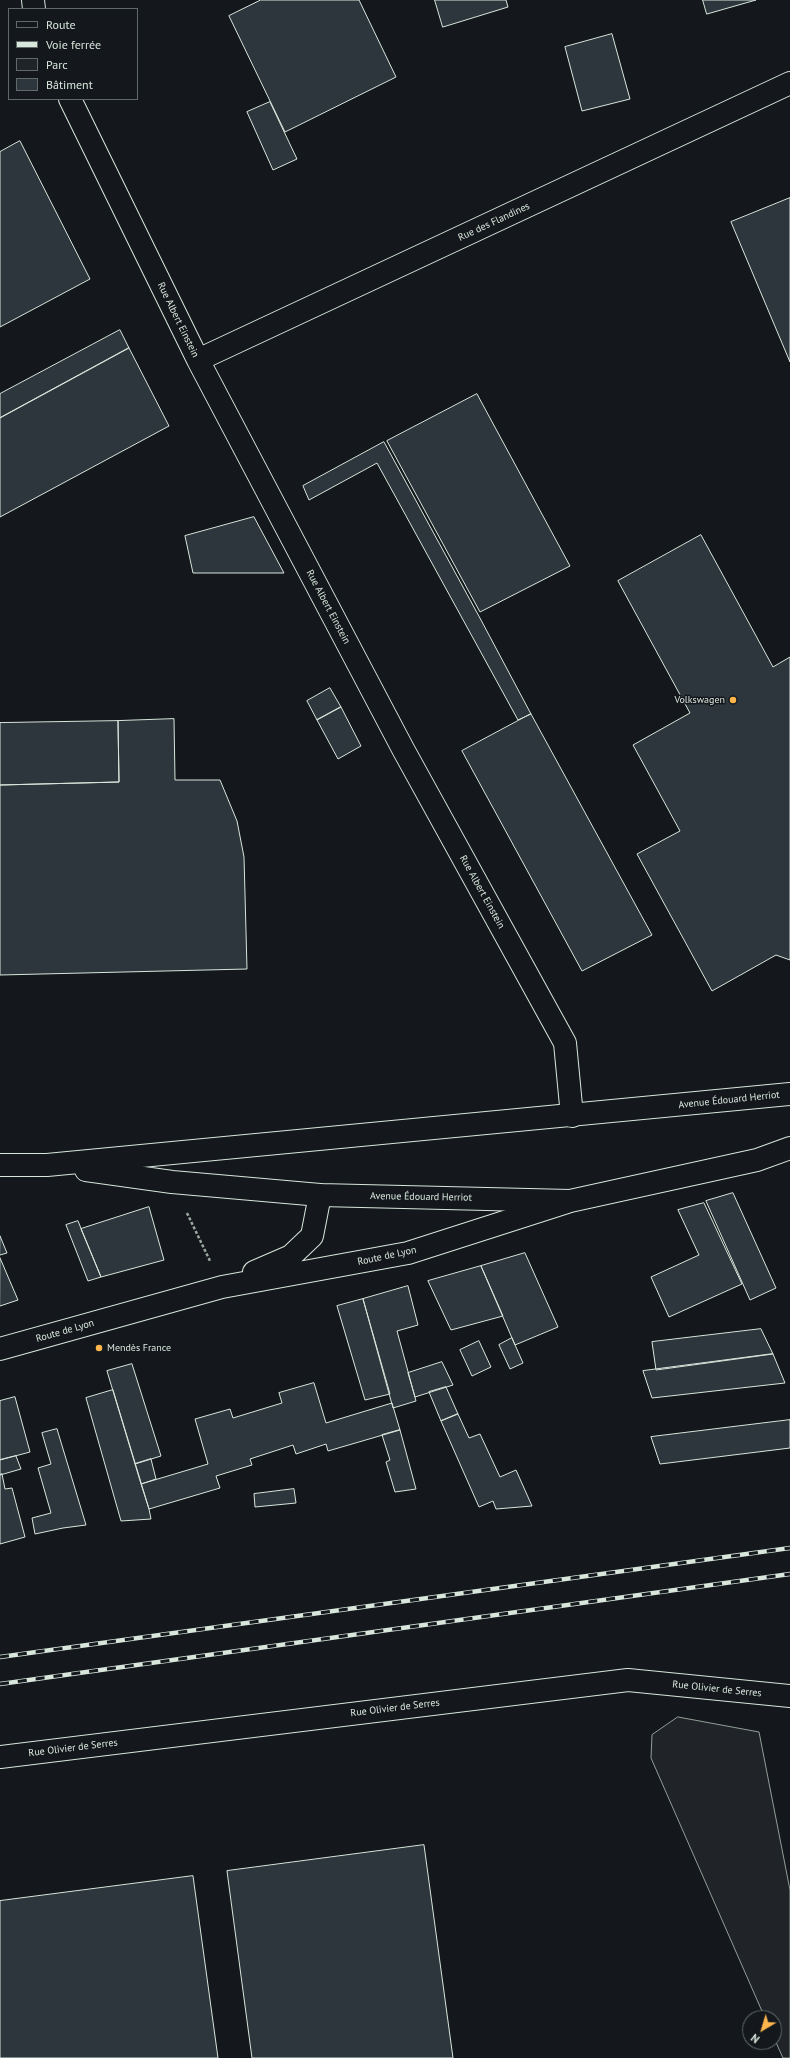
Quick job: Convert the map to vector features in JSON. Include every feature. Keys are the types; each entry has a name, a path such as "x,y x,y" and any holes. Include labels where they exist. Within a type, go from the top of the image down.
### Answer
{"street":[{"name":"Rue des Flandines","path":"198,360 790,83"},
{"name":"Rue Albert Einstein","path":"70,100 198,360 403,749 565,1043 572,1116"},
{"name":"Avenue Édouard Herriot","path":"0,1165 47,1165 790,1094"},
{"name":"Avenue Édouard Herriot","path":"47,1165 172,1182 320,1195 570,1201 757,1160 790,1148"},
{"name":"Route de Lyon","path":"222,1286 291,1256 312,1236 320,1195"},
{"name":"Route de Lyon","path":"0,1349 222,1286 408,1253 570,1201"},
{"name":"Rue Olivier de Serres","path":"0,1757 628,1680 789,1701"}],"path":[{"path":"172,1182 222,1286"}],"green space":[{"path":"678,1717 759,1732 790,1890 790,2058 783,2058 779,2050 782,2050 782,2010 761,2010 651,1758 652,1735"}],"building":[{"path":"261,0 359,0 396,77 285,132 229,16"},
{"path":"435,0 506,0 508,7 443,27"},
{"path":"703,0 756,0 707,14"},
{"path":"612,34 630,99 582,111 565,47"},
{"path":"270,102 297,159 273,170 247,112"},
{"path":"20,141 90,279 0,327 0,152"},
{"path":"790,198 790,362 731,222"},
{"path":"120,330 129,348 0,418 0,394"},
{"path":"129,348 169,426 0,517 0,418"},
{"path":"477,394 570,566 480,612 387,441"},
{"path":"384,442 531,714 518,720 377,463 309,500 303,486"},
{"path":"254,517 284,573 193,573 185,536"},
{"path":"701,535 773,667 790,657 790,960 776,955 712,991 637,854 680,831 633,745 690,713 618,581"},
{"path":"330,688 341,707 317,720 307,701"},
{"path":"341,707 361,746 338,759 317,720"},
{"path":"531,714 652,935 582,971 462,751"},
{"path":"174,719 175,780 220,780 237,821 244,857 247,969 0,975 0,785 119,782 118,721"},
{"path":"118,721 119,782 0,785 0,723"},
{"path":"733,1193 776,1288 750,1300 706,1201"},
{"path":"704,1203 742,1284 669,1317 651,1277 699,1255 678,1210"},
{"path":"149,1207 164,1260 101,1277 81,1229"},
{"path":"78,1221 101,1277 88,1281 66,1225"},
{"path":"0,1236 7,1253 0,1255"},
{"path":"525,1253 558,1327 515,1345 481,1266"},
{"path":"0,1258 18,1300 0,1306"},
{"path":"481,1266 503,1316 451,1330 428,1281"},
{"path":"408,1286 418,1325 397,1331 416,1401 393,1408 363,1299"},
{"path":"363,1299 390,1394 365,1400 337,1306"},
{"path":"761,1329 773,1354 656,1370 652,1342"},
{"path":"512,1338 523,1363 510,1369 499,1345"},
{"path":"479,1341 491,1367 472,1376 460,1350"},
{"path":"773,1354 785,1383 652,1398 643,1371"},
{"path":"442,1362 453,1385 415,1397 408,1373"},
{"path":"132,1364 161,1456 135,1464 107,1371"},
{"path":"314,1383 326,1423 392,1403 400,1430 328,1451 326,1444 296,1454 293,1445 250,1459 252,1465 216,1476 220,1488 149,1509 141,1484 208,1464 195,1419 230,1409 233,1418 282,1403 279,1393"},
{"path":"446,1387 458,1414 441,1421 429,1392"},
{"path":"113,1390 151,1519 121,1521 86,1398"},
{"path":"15,1397 30,1452 0,1460 0,1401"},
{"path":"458,1414 469,1438 480,1434 500,1477 516,1470 532,1506 496,1509 493,1501 479,1507 441,1421"},
{"path":"790,1420 790,1448 660,1464 651,1437"},
{"path":"57,1429 86,1525 35,1534 32,1518 51,1513 38,1468 51,1464 42,1433"},
{"path":"400,1430 416,1489 395,1492 386,1462 390,1460 382,1435"},
{"path":"16,1456 21,1469 0,1475 0,1460"},
{"path":"151,1459 156,1479 141,1484 135,1464"},
{"path":"2,1474 5,1489 12,1488 25,1537 0,1544 0,1475"},
{"path":"294,1489 296,1503 255,1507 254,1494"},
{"path":"424,1845 453,2058 252,2058 227,1871"},
{"path":"193,1876 218,2058 0,2058 0,1901"}],"railway":[{"path":"0,1657 790,1548"},
{"path":"0,1684 790,1574"}],"place":[{"name":"Volkswagen","path":"733,700"},
{"name":"Mendès France","path":"99,1348"}]}
